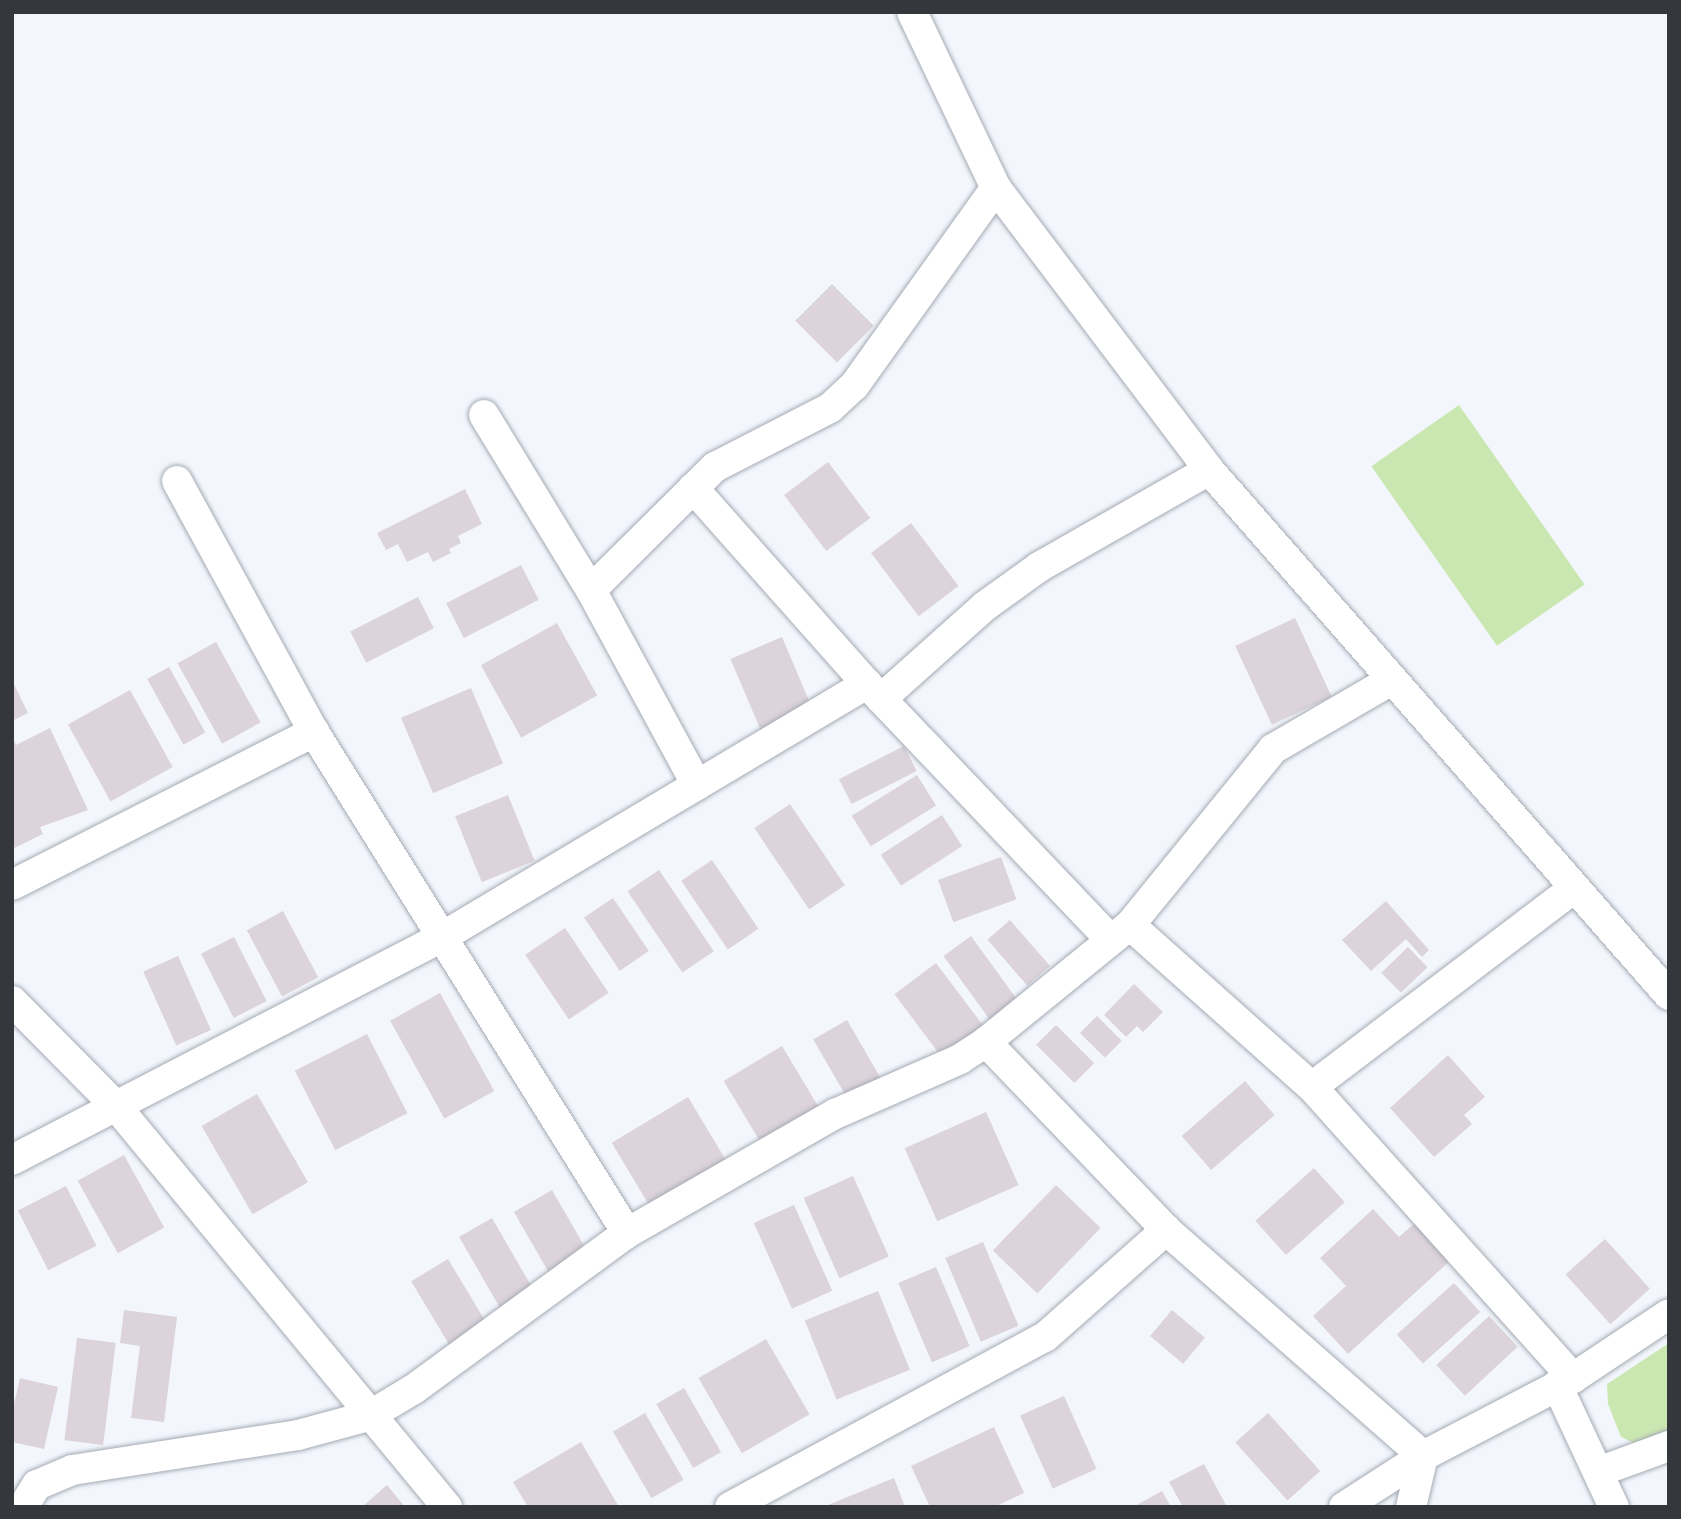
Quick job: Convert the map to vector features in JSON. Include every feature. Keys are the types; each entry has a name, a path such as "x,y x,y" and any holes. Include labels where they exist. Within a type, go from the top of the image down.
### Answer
{"street":[{"path":"912,12 996,188 1209,470 1391,681 1669,995"},
{"path":"591,590 715,467 830,408 854,386 996,188"},
{"path":"484,415 591,590 697,785"},
{"path":"12,1160 442,937 697,785 874,692 1039,567 1209,470"},
{"path":"177,481 314,732 627,1233"},
{"path":"693,488 874,692 1119,931 1312,1087 1565,1382 1598,1472 1614,1507"},
{"path":"12,1495 23,1506 37,1485 72,1470 298,1435 369,1416 414,1389 627,1233 835,1114 960,1059 986,1042 1119,931 1273,749 1391,681"},
{"path":"12,885 314,732"},
{"path":"1312,1087 1574,888"},
{"path":"12,1001 116,1106 369,1416 447,1507"},
{"path":"986,1042 1166,1230 1423,1456"},
{"path":"730,1507 1045,1337 1166,1230"},
{"path":"1344,1507 1423,1456 1565,1382 1669,1314"},
{"path":"1598,1472 1669,1446"},
{"path":"1411,1507 1423,1456"}],"green space":[{"path":"1459,405 1585,584 1497,646 1371,466"},
{"path":"1669,1343 1669,1431 1636,1444 1621,1437 1608,1404 1607,1384"}],"building":[{"path":"832,284 874,326 837,362 795,321"},
{"path":"828,462 870,518 826,551 784,495"},
{"path":"465,489 482,524 458,536 461,543 449,549 451,553 433,562 428,552 407,562 398,544 386,550 377,533"},
{"path":"911,523 959,586 919,616 871,553"},
{"path":"521,565 539,600 464,638 446,603"},
{"path":"418,597 434,628 366,663 350,632"},
{"path":"1295,618 1332,697 1272,725 1235,646"},
{"path":"557,623 597,696 521,738 481,665"},
{"path":"782,637 812,709 761,731 730,659"},
{"path":"216,642 261,722 222,744 178,663"},
{"path":"169,667 205,733 183,745 147,679"},
{"path":"12,680 28,713 12,721"},
{"path":"471,688 503,763 433,793 401,718"},
{"path":"130,690 173,767 111,801 68,724"},
{"path":"50,728 88,810 40,827 43,834 12,849 12,736 16,745"},
{"path":"904,746 917,771 852,804 839,779"},
{"path":"917,775 936,806 871,846 852,816"},
{"path":"508,795 535,861 482,882 455,816"},
{"path":"790,804 845,885 809,909 754,828"},
{"path":"942,815 962,846 901,886 881,855"},
{"path":"1001,857 1016,899 953,922 938,880"},
{"path":"712,860 758,929 728,950 681,881"},
{"path":"659,870 714,951 682,972 627,891"},
{"path":"613,898 649,951 620,971 584,918"},
{"path":"1386,901 1429,950 1422,957 1406,939 1371,971 1342,940"},
{"path":"283,911 318,977 282,996 247,930"},
{"path":"1010,920 1050,966 1027,986 987,940"},
{"path":"565,928 609,993 569,1020 525,955"},
{"path":"971,936 1019,1002 992,1022 943,956"},
{"path":"234,937 267,1001 234,1018 201,954"},
{"path":"1408,947 1427,967 1401,993 1381,973"},
{"path":"178,956 211,1030 176,1045 143,971"},
{"path":"936,963 988,1032 946,1063 894,994"},
{"path":"1134,984 1163,1012 1143,1032 1137,1026 1126,1037 1104,1015"},
{"path":"440,993 494,1091 444,1119 390,1021"},
{"path":"1097,1016 1122,1041 1105,1058 1080,1033"},
{"path":"847,1020 883,1082 849,1102 813,1040"},
{"path":"1056,1025 1094,1063 1074,1083 1036,1045"},
{"path":"367,1034 407,1113 335,1150 295,1071"},
{"path":"782,1046 819,1108 761,1143 724,1081"},
{"path":"1448,1055 1485,1097 1464,1115 1472,1124 1434,1157 1390,1108"},
{"path":"1245,1081 1275,1115 1211,1170 1182,1136"},
{"path":"257,1094 308,1182 253,1214 202,1126"},
{"path":"688,1097 727,1162 651,1208 612,1143"},
{"path":"986,1112 1019,1185 937,1221 905,1148"},
{"path":"124,1155 164,1228 118,1253 78,1181"},
{"path":"1314,1168 1345,1202 1286,1255 1255,1221"},
{"path":"853,1176 889,1256 839,1278 804,1198"},
{"path":"1056,1185 1101,1228 1037,1294 993,1250"},
{"path":"66,1186 96,1246 48,1270 18,1211"},
{"path":"552,1190 588,1253 550,1275 514,1212"},
{"path":"794,1205 832,1291 792,1309 754,1223"},
{"path":"1373,1209 1399,1237 1417,1221 1452,1259 1348,1354 1313,1316 1346,1286 1320,1258"},
{"path":"492,1218 534,1290 501,1309 459,1237"},
{"path":"1605,1239 1650,1289 1610,1324 1566,1274"},
{"path":"983,1242 1019,1326 981,1342 945,1258"},
{"path":"448,1259 488,1325 451,1347 411,1281"},
{"path":"936,1267 970,1346 932,1362 898,1283"},
{"path":"1454,1283 1480,1312 1423,1364 1397,1335"},
{"path":"878,1291 910,1370 837,1399 805,1321"},
{"path":"124,1310 177,1317 164,1422 131,1418 140,1346 120,1343"},
{"path":"1172,1310 1205,1338 1183,1364 1150,1336"},
{"path":"1489,1316 1518,1347 1465,1396 1436,1365"},
{"path":"77,1338 116,1343 103,1445 64,1440"},
{"path":"766,1339 810,1414 742,1453 698,1378"},
{"path":"20,1378 58,1387 44,1449 12,1442 12,1413"},
{"path":"684,1388 721,1452 693,1468 656,1404"},
{"path":"1064,1396 1097,1469 1053,1489 1020,1416"},
{"path":"645,1413 684,1480 651,1498 613,1432"},
{"path":"1268,1413 1320,1471 1287,1500 1235,1442"},
{"path":"994,1427 1024,1493 994,1507 930,1507 911,1466"},
{"path":"581,1442 619,1507 528,1507 513,1482"},
{"path":"1204,1464 1227,1507 1183,1507 1169,1482"},
{"path":"894,1478 905,1507 823,1507"},
{"path":"387,1485 405,1507 362,1507"},
{"path":"1162,1491 1171,1507 1133,1507"}]}
